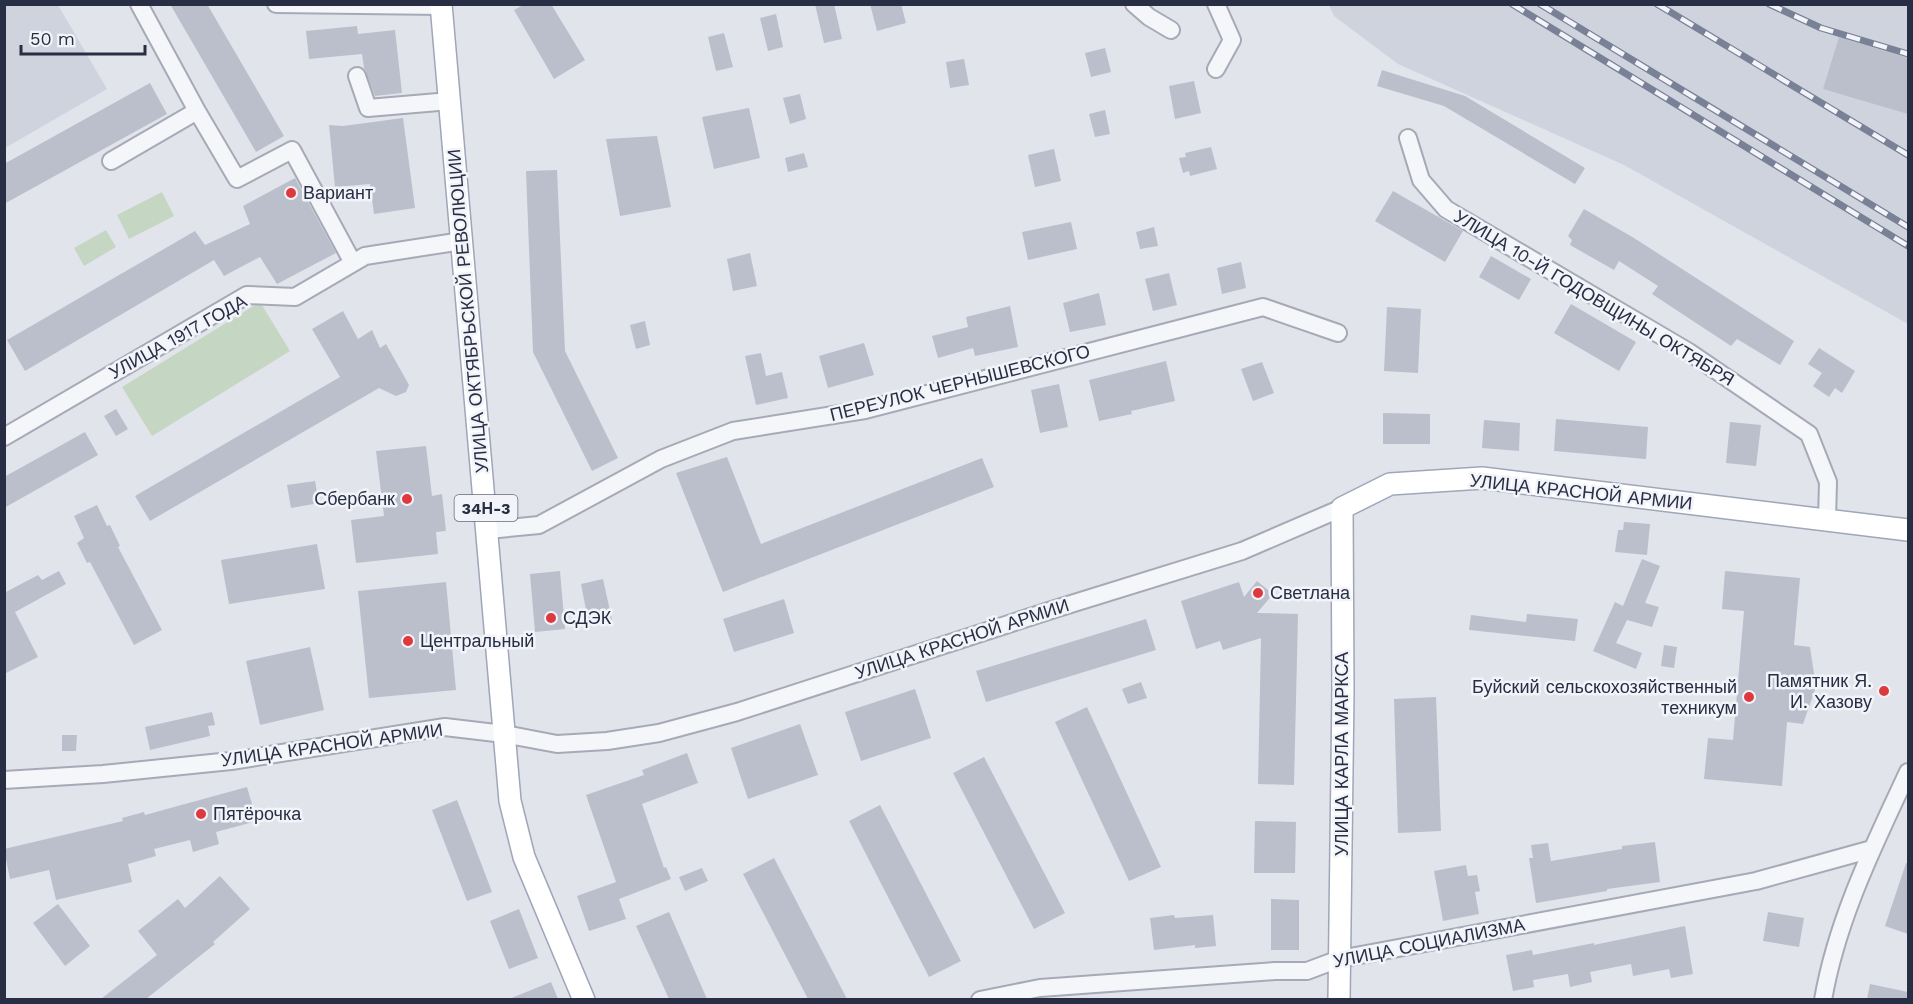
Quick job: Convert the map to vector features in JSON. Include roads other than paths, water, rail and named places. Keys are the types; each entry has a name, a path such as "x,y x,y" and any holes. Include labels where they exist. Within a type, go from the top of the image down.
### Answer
{"main road":[{"name":"УЛИЦА ОКТЯБРЬСКОЙ РЕВОЛЮЦИИ","path":"441,5 510,801 524,856 584,999"},
{"name":"УЛИЦА КРАСНОЙ АРМИИ","path":"1342,508 1390,484 1482,478 1908,530"},
{"name":"УЛИЦА КАРЛА МАРКСА","path":"1339,999 1343,701 1342,508"}],"street":[{"path":"139,4 237,179 292,150 354,263"},
{"path":"276,4 441,5"},
{"path":"1134,4 1149,17 1171,30"},
{"path":"1216,4 1232,40 1216,69"},
{"path":"357,76 368,108 450,101"},
{"path":"111,161 197,111"},
{"name":"УЛИЦА 10-Й ГОДОВЩИНЫ ОКТЯБРЯ","path":"1408,138 1421,180 1446,208 1689,352 1809,434 1828,482 1827,520"},
{"name":"УЛИЦА 1917 ГОДА","path":"4,436 247,295 295,297 365,256 462,241"},
{"name":"ПЕРЕУЛОК ЧЕРНЫШЕВСКОГО","path":"488,530 538,525 661,459 734,431 865,410 1263,307 1338,333"},
{"name":"УЛИЦА КРАСНОЙ АРМИИ","path":"4,780 103,774 241,759 445,727 504,734 557,744 607,741 659,733 726,715 1069,604 1242,551 1342,508"},
{"path":"1823,999 1845,917 1872,849 1908,772"},
{"name":"УЛИЦА СОЦИАЛИЗМА","path":"980,999 1041,988 1275,971 1307,971 1339,959 1756,881 1872,849"}],"railway":[{"path":"1512,4 1908,246"},
{"path":"1540,4 1908,227"},
{"path":"1657,4 1908,155"},
{"path":"1769,4 1821,28 1908,54"}],"place":[{"name":"Вариант","path":"291,193"},
{"name":"Сбербанк","path":"407,499"},
{"name":"Светлана","path":"1258,593"},
{"name":"СДЭК","path":"551,618"},
{"name":"Центральный","path":"408,641"},
{"name":"Памятник Я. И. Хазову","path":"1884,691"},
{"name":"Буйский сельскохозяйственный техникум","path":"1749,697"},
{"name":"Пятёрочка","path":"201,814"}]}
